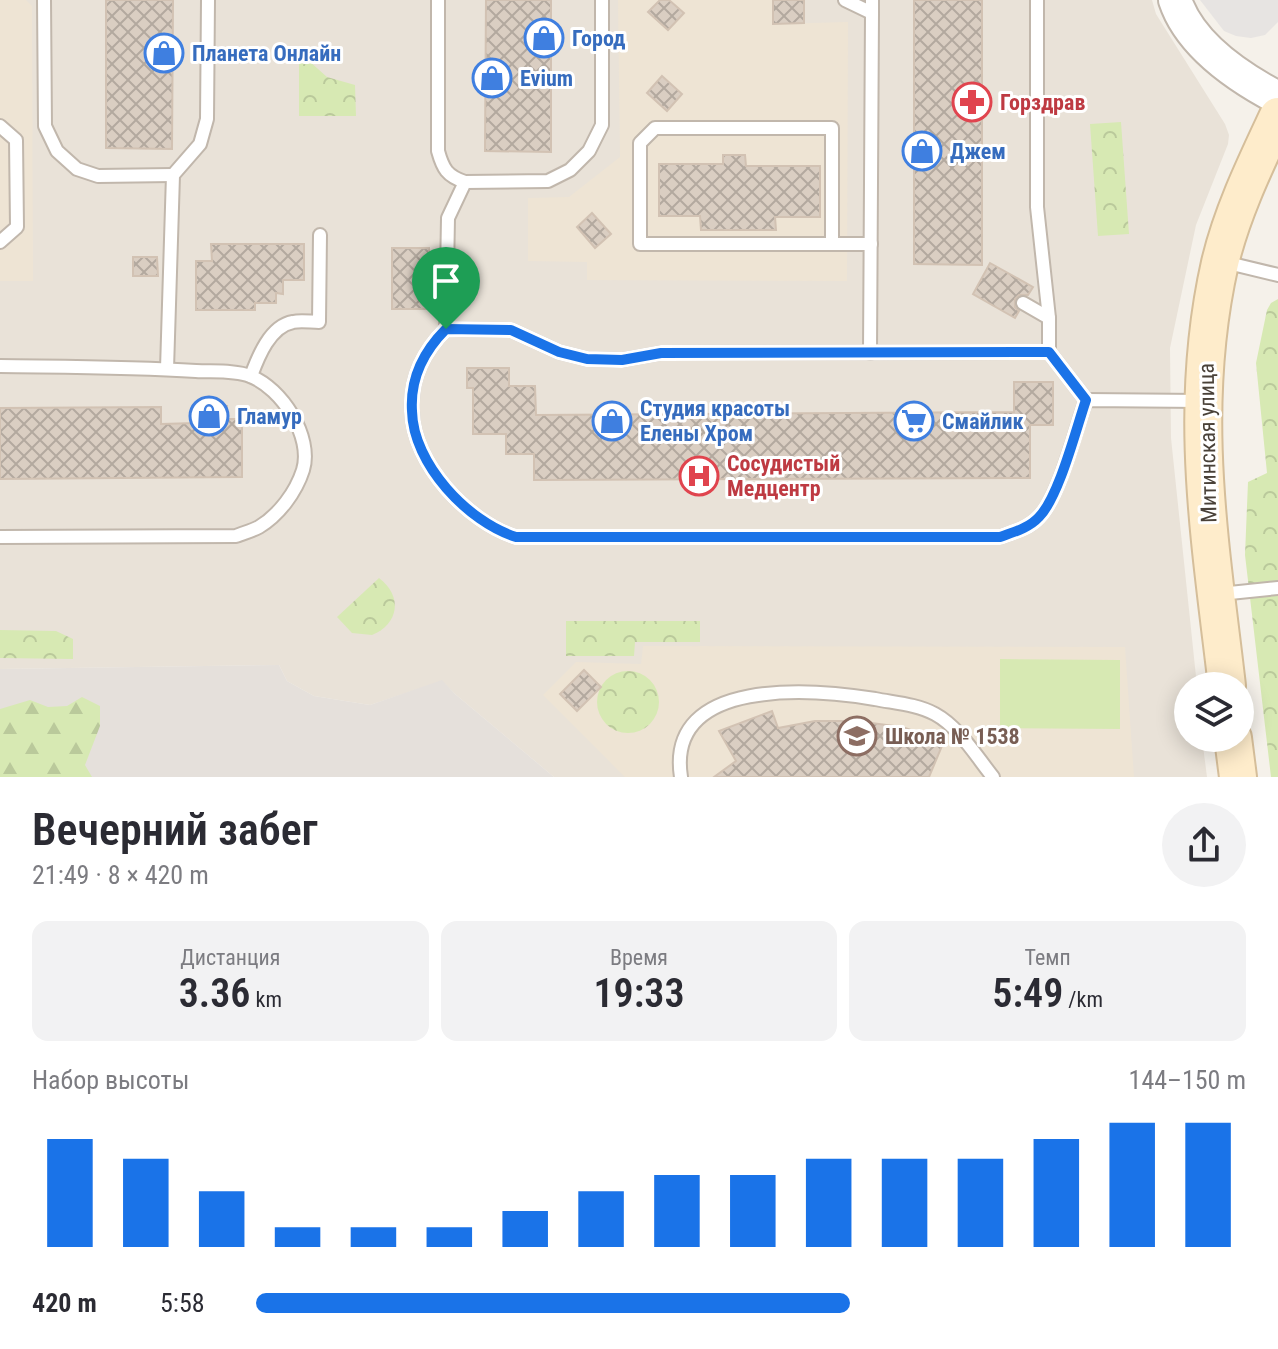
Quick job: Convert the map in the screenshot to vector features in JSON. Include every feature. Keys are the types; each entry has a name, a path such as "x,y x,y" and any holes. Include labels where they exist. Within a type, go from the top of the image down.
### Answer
{"main road":[{"name":"Митинская улица","path":"1225,672 1206,509 1202,401 1205,352 1221,261 1251,175 1278,116"},
{"path":"1235,752 1238,777"}],"street":[{"path":"1175,0 1179,12 1197,38 1222,62 1278,98"}],"lane":[{"path":"44,0 45,126 57,151 77,169 98,176 173,175"},
{"path":"167,369 173,175 200,144 207,119 208,0"},
{"path":"438,0 438,151 443,168 451,177 465,182 548,181 570,170 589,151 602,125 602,0"},
{"path":"845,0 872,6 870,353"},
{"path":"1037,0 1037,207 1049,318 1049,352 1086,400"},
{"path":"0,126 16,140 17,227 0,242"},
{"path":"832,244 832,128 655,128 640,143 640,244 832,244 871,244"},
{"path":"465,182 448,218 446,329 430,345 416,372 411,412 421,448 441,481 475,517 498,531 516,537 1000,537 1020,531 1040,516 1051,498 1086,400"},
{"path":"251,376 273,333 291,321 319,322 320,235"},
{"path":"1221,261 1278,275"},
{"path":"1023,303 1049,318"},
{"path":"446,329 511,330 559,352 587,359 622,360 661,353 1049,352"},
{"path":"0,366 167,369 251,376 292,413 303,437 305,462 297,487 279,509 259,528 236,536 0,537"},
{"path":"1086,400 1202,401"},
{"path":"1216,595 1278,588"},
{"path":"681,777 683,742 692,724 709,709 740,698 782,692 838,693 915,706 936,715 954,728 993,777"}],"shaded area":[{"path":"0,0 1152,0 1156,14 1225,124 1228,144 1196,225 1170,348 1171,438 1196,672 1174,672 1174,752 1204,752 1207,777 554,777 442,681 370,705 314,696 287,681 279,665 0,669"},
{"path":"0,0 26,0 32,6 33,281 0,281"},
{"path":"618,0 773,0 774,24 848,22 847,281 587,280 587,262 528,261 528,198 569,197 620,157"},
{"path":"1200,0 1278,0 1278,22 1265,35 1251,38 1236,36 1224,31"},
{"name":"Школа № 1538","path":"643,646 1125,647 1134,777 625,777 543,695 576,662 641,664"},
{"path":"279,665 287,681 314,696 370,705 442,680 554,777 0,777 0,669"}],"green space":[{"path":"299,52 327,77 355,85 356,116 299,116"},
{"path":"1121,122 1129,234 1098,236 1090,124"},
{"path":"1278,299 1278,777 1271,777 1245,555 1248,482 1267,473 1256,363 1267,310"},
{"path":"379,578 392,593 395,609 392,617 388,624 372,635 352,633 337,617"},
{"path":"566,621 700,621 700,642 635,642 634,656 566,656"},
{"path":"0,630 56,631 73,639 73,659 0,658"},
{"path":"1000,659 1120,660 1120,729 1000,728"},
{"path":"628,671 640,673 650,680 657,690 657,714 650,724 640,731 628,733 616,731 606,724 599,714 597,702 599,690 606,680 616,673"},
{"path":"82,697 100,706 100,726 85,765 92,777 0,777 0,709 30,700 48,707 67,706"}],"building":[{"path":"106,0 173,0 172,149 106,148"},
{"path":"486,0 551,0 551,152 485,151"},
{"path":"660,0 669,0 684,13 668,30 648,12"},
{"path":"773,0 804,0 804,23 773,24"},
{"path":"914,0 982,0 982,265 914,264"},
{"path":"662,76 682,94 667,111 647,93"},
{"path":"723,155 745,155 746,166 820,166 820,217 775,217 776,230 701,230 700,216 659,216 659,164 723,164"},
{"path":"592,213 611,234 595,248 577,227"},
{"path":"211,244 304,244 304,280 283,280 283,294 276,293 276,303 255,303 255,310 196,310 196,261 212,261"},
{"path":"392,248 429,248 429,309 392,309"},
{"path":"133,257 157,257 158,276 133,276"},
{"path":"990,263 1033,287 1028,295 1019,295 1015,299 1015,307 1019,311 1015,318 973,294"},
{"path":"467,368 509,368 509,386 535,386 536,415 1014,412 1014,382 1053,382 1053,425 1030,425 1030,478 534,480 534,454 506,454 506,434 473,434 473,388 467,388"},
{"path":"227,406 227,419 242,419 242,477 0,479 0,408 161,407 161,424 196,423 196,407"},
{"path":"584,670 601,687 577,711 560,694"},
{"path":"772,711 778,728 815,721 856,721 902,727 944,741 929,777 714,777 736,761 719,731"}],"place":[{"name":"Город","path":"544,38"},
{"name":"Планета Онлайн","path":"164,53"},
{"name":"Evium","path":"492,78"},
{"name":"Горздрав","path":"972,102"},
{"name":"Джем","path":"922,151"},
{"name":"Гламур","path":"209,416"},
{"name":"Студия красоты Елены Хром","path":"612,421"},
{"name":"Смайлик","path":"914,421"},
{"name":"Сосудистый Медцентр","path":"699,476"},
{"name":"Школа № 1538","path":"857,736"}],"route":[{"path":"446,329 511,330 559,352 587,359 622,360 661,353 1049,352 1086,400 1051,498 1040,516 1020,531 1000,537 516,537 498,531 475,517 441,481 421,448 411,412 416,372 430,345 446,329"}]}
